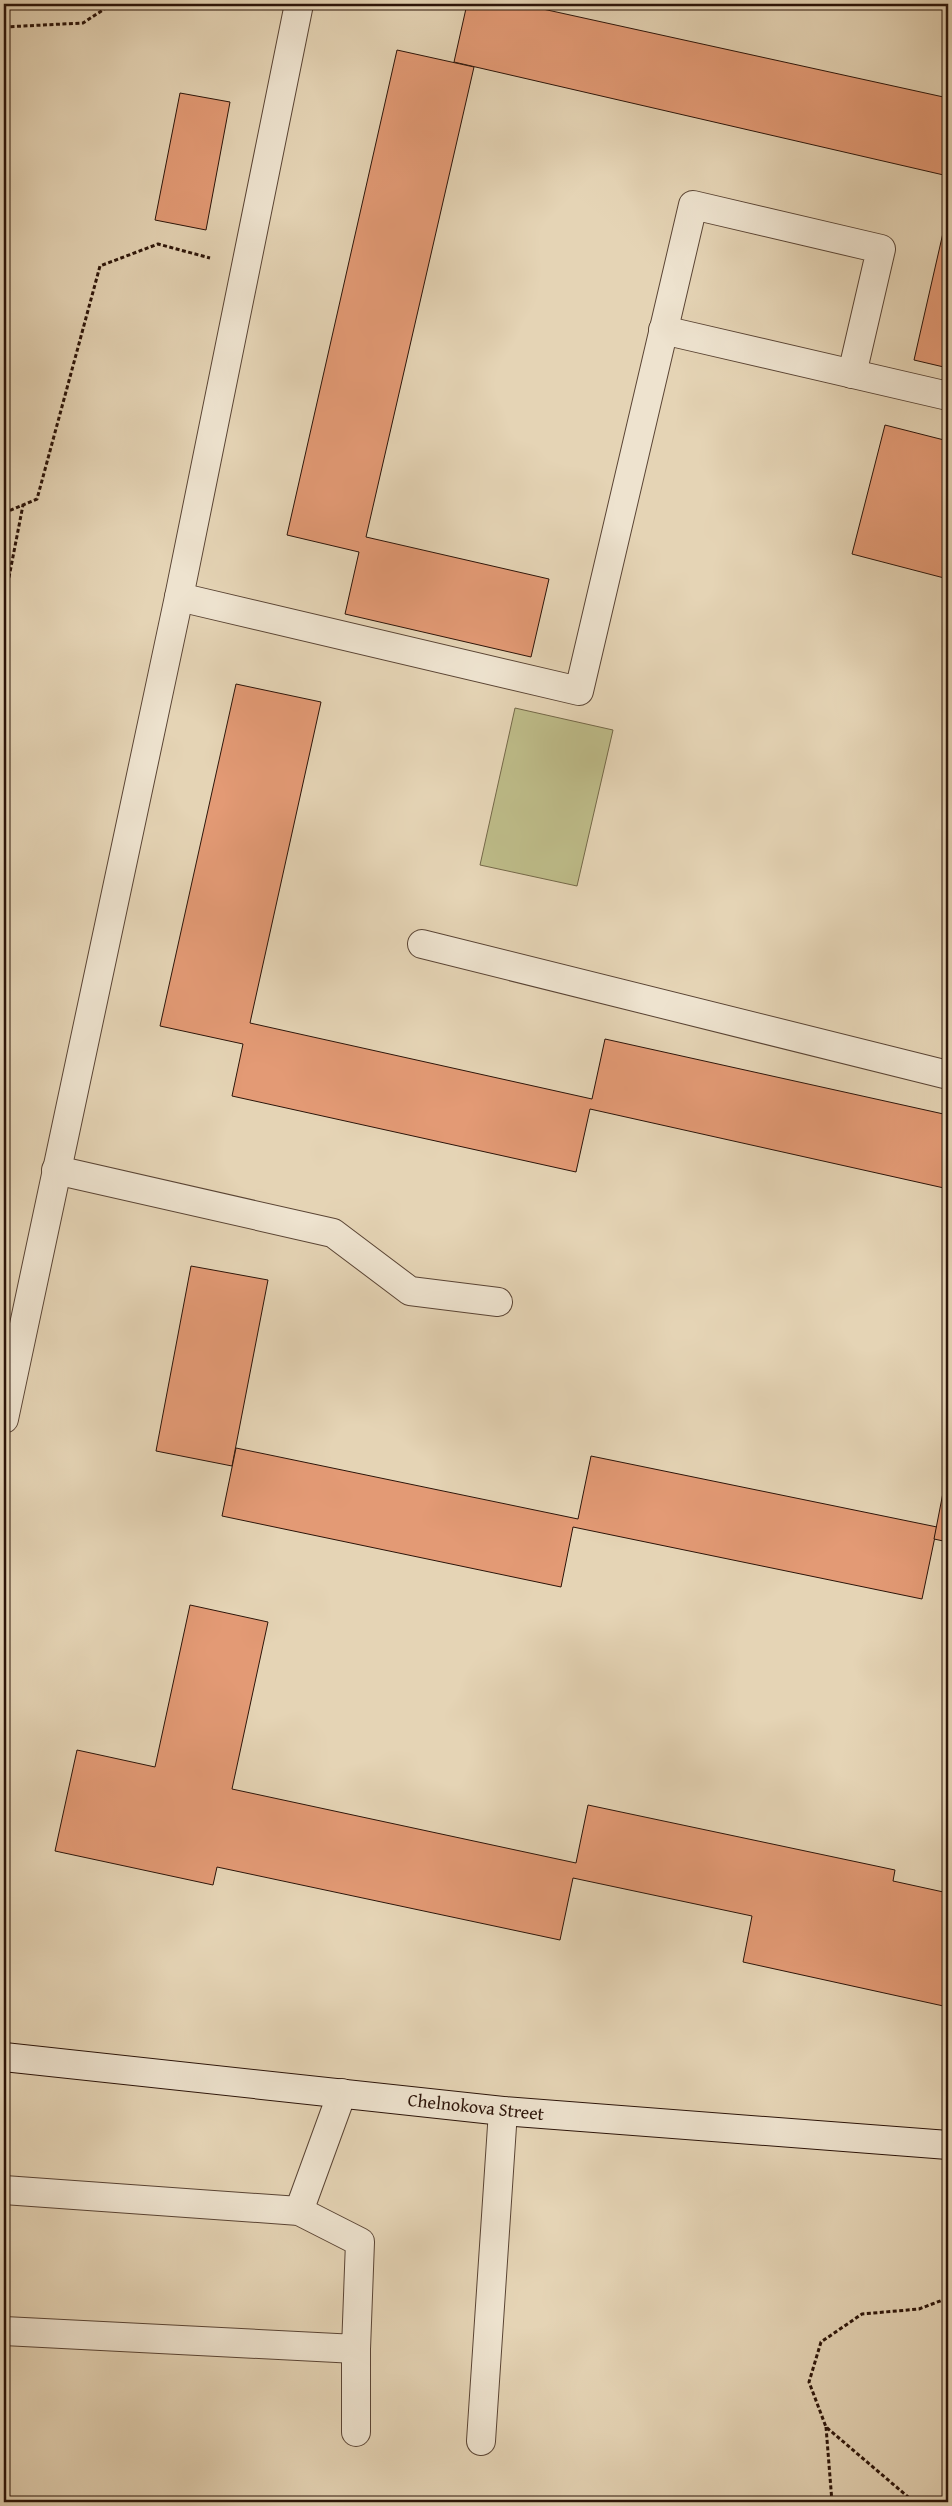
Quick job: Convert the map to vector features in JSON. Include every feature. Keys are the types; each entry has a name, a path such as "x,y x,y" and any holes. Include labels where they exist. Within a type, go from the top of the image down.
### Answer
{"street":[{"path":"4,1419 179,597 299,4"},
{"path":"179,597 579,691 693,205 881,248 852,374"},
{"path":"663,330 948,396"},
{"path":"422,944 948,1076"},
{"path":"56,1170 333,1233 410,1291 498,1302"},
{"name":"Chelnokova Street","path":"4,2057 504,2110 948,2145"},
{"path":"299,2211 342,2093"},
{"path":"481,2441 504,2110"},
{"path":"4,2190 299,2211 360,2242 356,2349 356,2432"},
{"path":"4,2331 356,2349"}],"path":[{"path":"4,26 83,23 112,4"},
{"path":"4,513 37,499 100,266 158,244 209,256 243,286"},
{"path":"4,603 22,505"},
{"path":"832,2502 826,2427 809,2382 821,2342 862,2314 919,2309 948,2298"},
{"path":"826,2427 914,2502"}],"shaded area":[{"path":"515,708 613,730 577,886 480,865"}],"building":[{"path":"467,4 520,4 948,98 948,176 454,62"},
{"path":"397,50 474,67 366,537 549,579 531,657 345,614 359,552 287,535"},
{"path":"180,93 230,102 206,230 155,220"},
{"path":"948,211 948,368 914,360"},
{"path":"885,425 948,441 948,579 852,554"},
{"path":"236,684 321,702 250,1023 592,1099 605,1039 948,1115 948,1169 944,1188 590,1109 576,1172 232,1096 243,1044 160,1026"},
{"path":"191,1266 268,1280 232,1466 156,1451"},
{"path":"236,1448 578,1519 591,1456 937,1527 922,1599 573,1527 561,1587 222,1516"},
{"path":"948,1467 948,1542 934,1539"},
{"path":"190,1605 268,1622 232,1789 576,1863 588,1805 895,1870 893,1881 948,1893 948,2007 743,1962 752,1916 573,1878 560,1940 217,1867 213,1885 55,1851 77,1750 155,1767"}]}
